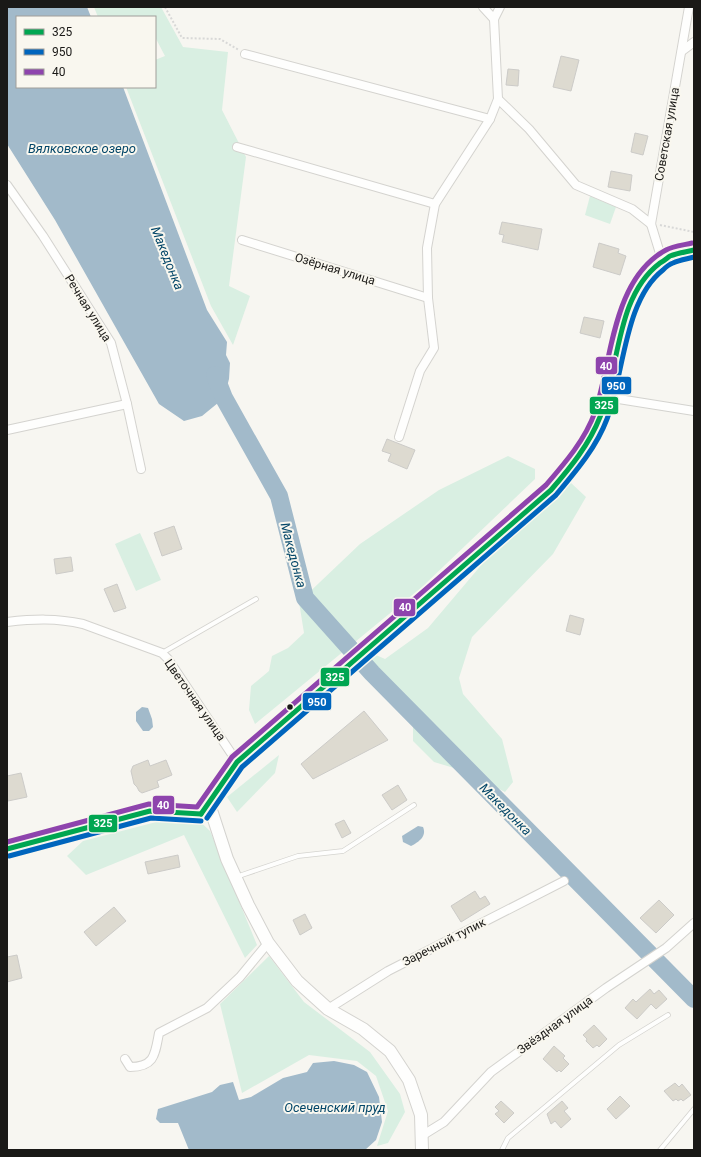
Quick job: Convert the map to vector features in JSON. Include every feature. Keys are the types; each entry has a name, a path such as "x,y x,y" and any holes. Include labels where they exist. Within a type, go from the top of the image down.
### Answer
{"main road":[{"path":"201,814 237,762 551,490 585,448 597,424 606,397 622,330 632,302 646,276 662,260 671,255 694,250"},
{"path":"7,849 150,811 201,814 212,813 227,859 248,905 268,943 297,981 328,1008 363,1029 390,1051 409,1080 421,1115 422,1150"}],"street":[{"path":"483,7 494,19"},
{"path":"399,437 420,371 434,348 428,298 427,248 435,204 490,119 498,99 494,19 500,7"},
{"name":"Советская улица","path":"662,260 651,224 689,7"},
{"path":"682,51 694,42"},
{"path":"245,54 490,119"},
{"path":"498,99 529,129 576,185 632,209 651,224"},
{"path":"237,147 435,204"},
{"name":"Речная улица","path":"7,185 43,236 111,343 127,404 141,470"},
{"name":"Озёрная улица","path":"242,240 428,298"},
{"path":"606,397 694,411"},
{"path":"7,430 127,404"},
{"name":"Цветочная улица","path":"7,622 44,618 70,621 83,624 162,653 168,659 237,762"},
{"name":"Заречный тупик","path":"328,1008 388,970 564,881"},
{"name":"Звёздная улица","path":"422,1135 444,1122 491,1072 606,988 666,948 694,923"},
{"path":"125,1059 130,1067 142,1067 154,1057 159,1033 207,1008 240,977 268,943"}],"lane":[{"path":"162,653 256,599"},
{"path":"236,878 298,856 343,851 414,805"},
{"path":"502,1150 508,1138 619,1045 668,1015"},
{"path":"660,1150 694,1109"}],"path":[{"path":"165,7 182,38 220,39 245,54"},
{"path":"651,224 694,232"}],"green space":[{"path":"94,7 161,7 183,47 228,52 222,110 246,157 229,286 250,296 233,345 211,306 126,88 156,88 156,60 165,56 156,39 156,16 98,16"},
{"path":"590,196 616,207 610,224 585,215"},
{"path":"508,456 535,469 535,479 422,587 255,724 249,710 251,686 269,671 272,656 288,648 304,633 299,602 360,544 439,490"},
{"path":"570,482 586,497 553,554 472,637 459,678 463,694 502,739 513,782 505,792 464,771 434,762 413,741 413,704 370,661 376,655 385,659 428,628 494,550"},
{"path":"140,533 161,580 136,591 115,544"},
{"path":"279,755 275,773 237,812 227,797"},
{"path":"191,813 210,831 257,945 245,958 184,835 86,875 67,856 83,841"},
{"path":"269,956 304,1002 370,1052 400,1094 405,1112 388,1143 377,1146 388,1111 376,1076 357,1061 309,1055 242,1093 220,1004"}],"water":[{"name":"Вялковское озеро","path":"7,7 87,7 91,16 16,16 16,88 123,88 207,310 227,342 226,355 230,363 229,379 224,398 202,416 184,421 159,404 55,220 7,144"},
{"path":"142,707 148,708 152,719 153,727 149,731 143,731 136,721 136,712"},
{"path":"418,826 423,827 424,830 422,838 411,846 403,842 402,836"},
{"name":"Осеченский пруд","path":"334,1061 354,1065 367,1072 379,1097 382,1122 376,1140 365,1150 189,1150 178,1123 160,1123 156,1119 158,1109 212,1092 220,1085 233,1082 239,1100 251,1097 283,1078 307,1072 313,1063"}],"building":[{"path":"561,56 579,60 571,91 553,87"},
{"path":"508,69 519,70 518,86 506,85"},
{"path":"635,133 648,136 643,155 631,152"},
{"path":"611,171 632,175 630,191 608,187"},
{"path":"502,222 542,229 538,250 502,242 504,235 499,234"},
{"path":"599,243 619,249 618,253 626,256 620,275 593,267"},
{"path":"584,317 604,321 600,338 580,333"},
{"path":"387,439 415,450 407,469 388,461 391,454 382,451"},
{"path":"174,526 182,549 162,556 154,533"},
{"path":"71,557 73,571 56,574 54,559"},
{"path":"117,584 126,608 114,612 104,589"},
{"path":"570,615 584,619 580,635 566,631"},
{"path":"364,711 388,740 313,779 301,764"},
{"path":"148,760 150,766 166,760 172,775 157,781 159,787 142,793 134,784 131,771 133,766"},
{"path":"21,773 27,797 8,801 7,776"},
{"path":"398,785 407,800 392,810 382,795"},
{"path":"344,820 351,833 342,838 335,824"},
{"path":"178,855 180,867 148,874 145,862"},
{"path":"475,891 480,899 485,896 490,904 461,922 451,906"},
{"path":"659,900 674,915 656,933 640,918"},
{"path":"114,907 126,921 96,946 84,932"},
{"path":"305,914 312,928 300,935 293,920"},
{"path":"17,955 22,978 7,982 7,957"},
{"path":"650,989 654,994 659,990 667,999 656,1009 651,1004 637,1019 625,1008 633,999 636,1002"},
{"path":"594,1025 607,1039 599,1047 597,1045 593,1048 586,1041 587,1039 583,1035"},
{"path":"554,1046 565,1056 563,1058 569,1064 561,1072 559,1070 557,1072 543,1059"},
{"path":"675,1083 679,1087 682,1084 691,1095 683,1101 681,1099 678,1101 676,1099 673,1101 664,1091"},
{"path":"620,1096 630,1106 616,1119 607,1109"},
{"path":"501,1101 514,1113 504,1123 495,1114 499,1111 495,1107"},
{"path":"562,1101 568,1108 564,1111 571,1119 561,1128 555,1121 551,1124 547,1114"}],"waterway":[{"name":"Македонка","path":"215,375 224,398 279,496 305,598 372,673 694,999"}],"transit line":[{"name":"40","path":"7,842 149,804 197,807 232,757 546,485 574,451 591,422 601,392 617,323 624,301 635,280 648,263 666,250 692,243"},
{"name":"325","path":"201,814 237,762 551,490 585,447 596,427 606,398 621,334 634,295 645,277 660,263 670,256 694,250"},
{"name":"950","path":"207,818 242,767 556,495 585,459 597,440 607,419 613,401 627,339 640,300 650,283 667,267 676,262 694,257"},
{"name":"325","path":"7,849 150,811 201,814"},
{"name":"950","path":"9,856 151,818 201,821"}]}
